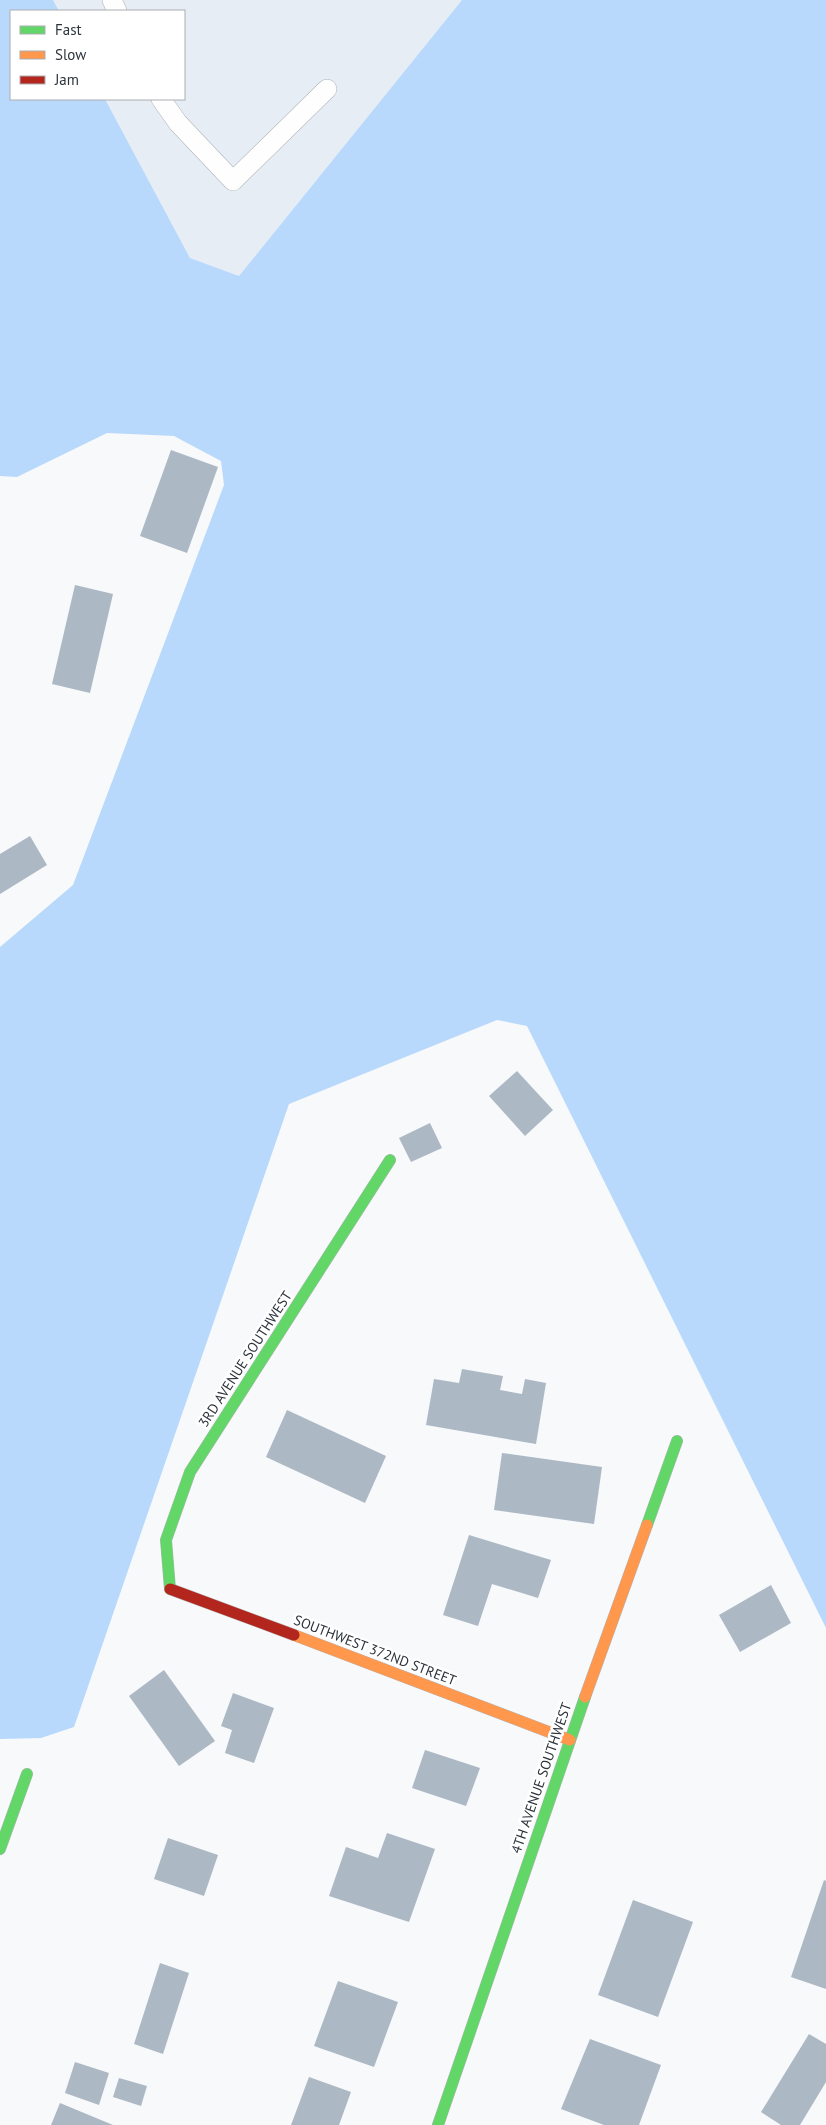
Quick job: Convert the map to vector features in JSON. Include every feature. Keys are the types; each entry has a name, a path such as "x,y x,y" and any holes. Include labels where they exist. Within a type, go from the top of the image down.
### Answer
{"street":[{"name":"3RD AVENUE SOUTHWEST","path":"169,1588 166,1540 190,1472 390,1160"},
{"name":"4TH AVENUE SOUTHWEST","path":"438,2125 570,1740 677,1441"},
{"name":"SOUTHWEST 372ND STREET","path":"169,1588 570,1740"},
{"path":"0,1849 27,1774"}],"lane":[{"path":"162,100 178,123 233,181 328,89"}],"shaded area":[{"path":"0,0 53,0 58,10 10,10 10,100 106,100 190,258 239,276 462,0 826,0 826,1628 527,1026 497,1020 289,1104 74,1727 41,1738 0,1739 0,947 73,885 224,485 221,461 174,436 107,433 17,477 0,476"},
{"path":"53,0 462,0 239,276 190,258 106,100 185,100 185,10 58,10"}],"building":[{"path":"171,450 218,467 187,553 140,536"},
{"path":"75,585 113,594 90,693 52,684"},
{"path":"30,836 47,865 0,894 0,854"},
{"path":"517,1071 553,1110 525,1136 489,1096"},
{"path":"430,1123 442,1148 411,1162 399,1138"},
{"path":"462,1369 503,1376 500,1390 522,1394 525,1379 546,1383 536,1444 426,1425 434,1379 459,1383"},
{"path":"287,1410 386,1456 365,1503 266,1457"},
{"path":"502,1453 602,1467 594,1524 494,1510"},
{"path":"469,1535 551,1560 538,1598 492,1584 478,1626 443,1615"},
{"path":"771,1585 791,1623 740,1652 719,1615"},
{"path":"164,1670 215,1741 179,1766 129,1696"},
{"path":"233,1693 274,1708 254,1763 225,1753 232,1730 221,1726"},
{"path":"425,1750 480,1768 466,1806 412,1788"},
{"path":"387,1833 435,1849 409,1922 329,1896 346,1847 378,1858"},
{"path":"168,1838 218,1855 204,1896 154,1879"},
{"path":"824,1880 826,1881 826,1989 791,1977"},
{"path":"633,1900 693,1922 658,2017 598,1995"},
{"path":"160,1963 189,1973 163,2054 134,2044"},
{"path":"338,1981 398,2002 374,2067 314,2046"},
{"path":"809,2034 826,2044 826,2082 800,2125 781,2125 761,2112"},
{"path":"590,2039 661,2065 639,2125 604,2125 561,2109"},
{"path":"75,2062 109,2073 99,2105 65,2093"},
{"path":"309,2077 351,2092 339,2125 291,2125"},
{"path":"119,2078 147,2086 141,2106 113,2097"},
{"path":"60,2103 113,2125 51,2125"}],"traffic: fast":[{"path":"170,1589 166,1540 190,1472 390,1160"},
{"path":"647,1525 677,1441"},
{"path":"438,2125 585,1697"},
{"path":"0,1849 27,1774"}],"traffic: slow":[{"path":"585,1697 647,1525"},
{"path":"294,1635 570,1740"}],"traffic: jam":[{"path":"170,1589 294,1635"}]}
